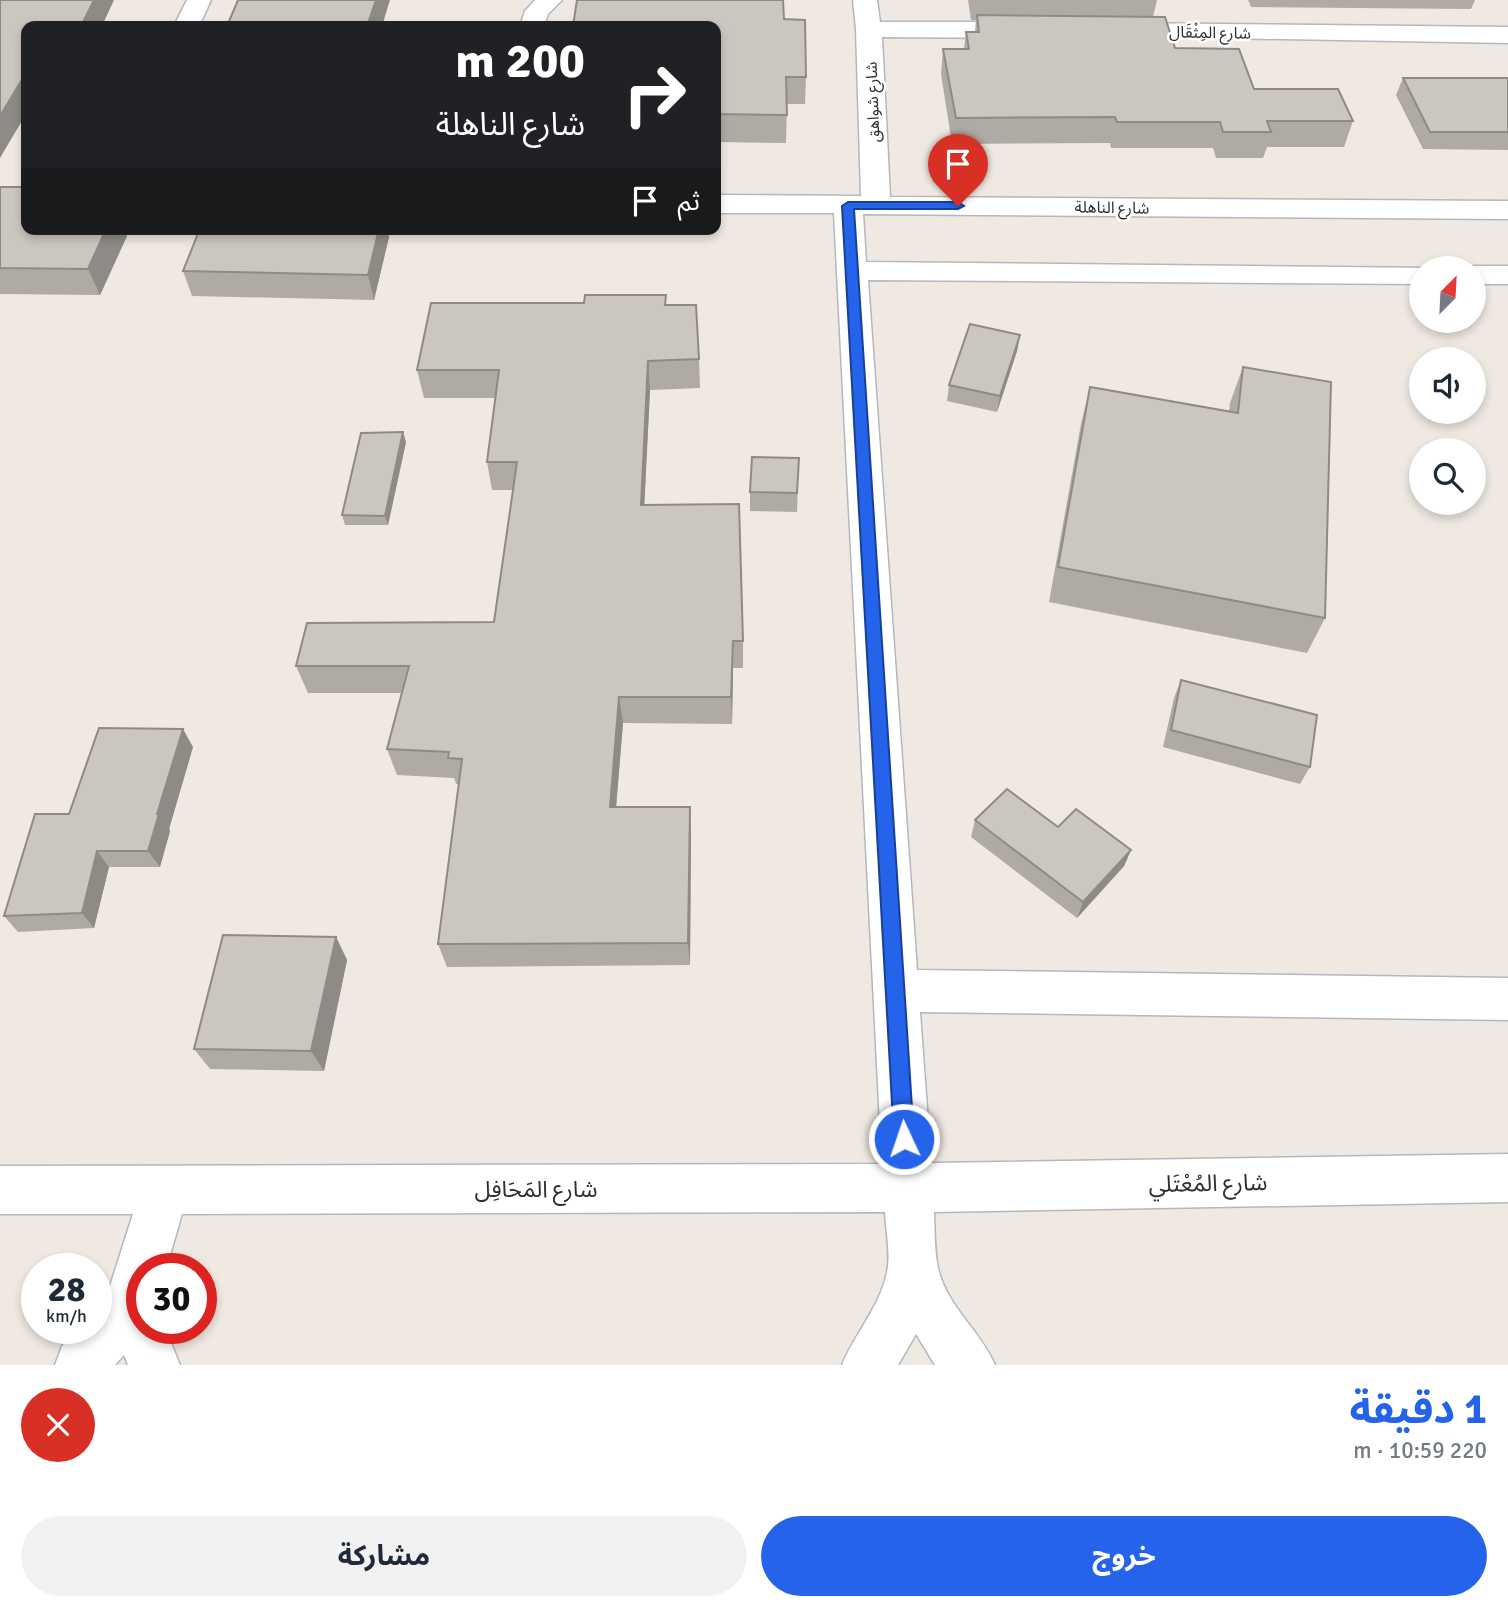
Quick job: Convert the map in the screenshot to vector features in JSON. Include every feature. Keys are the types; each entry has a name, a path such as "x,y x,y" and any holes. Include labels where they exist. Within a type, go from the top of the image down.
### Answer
{"street":[{"path":"190,21 200,0"},
{"path":"534,21 537,11 550,0"},
{"name":"شارع شواهق","path":"866,0 869,29 862,205 852,271 913,1271"},
{"path":"869,29 1050,31"},
{"name":"شارع المِثْقَال","path":"1091,31 1508,35"},
{"name":"شارع الناهلة","path":"721,204 1508,211"},
{"path":"852,271 1409,275"},
{"path":"895,991 1508,999"},
{"name":"شارع المُعْتَلي","path":"907,1188 1508,1178"},
{"name":"شارع المَحَافِل","path":"0,1190 907,1188"},
{"path":"145,1253 165,1189"},
{"path":"868,1365 894,1324 913,1271"},
{"path":"913,1271 923,1299 938,1326 968,1365"},
{"path":"81,1365 126,1307"},
{"path":"146,1344 155,1365"}],"building":[{"path":"0,0 94,0 84,21 21,21 21,81 0,116"},
{"path":"238,0 376,0 369,21 229,21"},
{"path":"577,0 783,0 784,19 805,20 806,77 786,77 787,115 721,114 721,21 574,21"},
{"path":"977,15 1165,17 1175,48 1239,49 1254,89 1338,89 1353,121 1267,121 1271,132 1223,132 1220,122 1117,122 1115,117 956,118 943,49 969,49 966,32 979,32"},
{"path":"1403,78 1508,78 1508,132 1430,132"},
{"path":"0,187 21,187 21,235 103,235 88,269 0,268"},
{"path":"197,235 378,235 368,275 183,271"},
{"path":"585,295 666,295 665,305 696,305 699,359 648,361 641,505 739,504 743,641 733,641 731,697 619,697 610,807 690,807 688,943 438,944 462,759 448,758 449,752 387,749 409,666 296,666 307,623 494,622 517,462 487,462 499,370 417,370 431,303 584,303"},
{"path":"970,324 1020,335 1000,396 949,385"},
{"path":"1243,367 1331,382 1325,618 1058,567 1090,387 1238,413"},
{"path":"403,432 385,516 342,515 361,433"},
{"path":"752,457 799,458 797,493 750,492"},
{"path":"1181,680 1317,715 1310,767 1171,730"},
{"path":"99,728 183,729 148,851 97,851 82,913 4,916 35,814 69,814"},
{"path":"1007,789 1058,827 1076,809 1131,850 1083,902 975,820"},
{"path":"223,935 336,937 311,1051 194,1049"}],"route":[{"path":"904,1139 848,206 958,206"}]}
